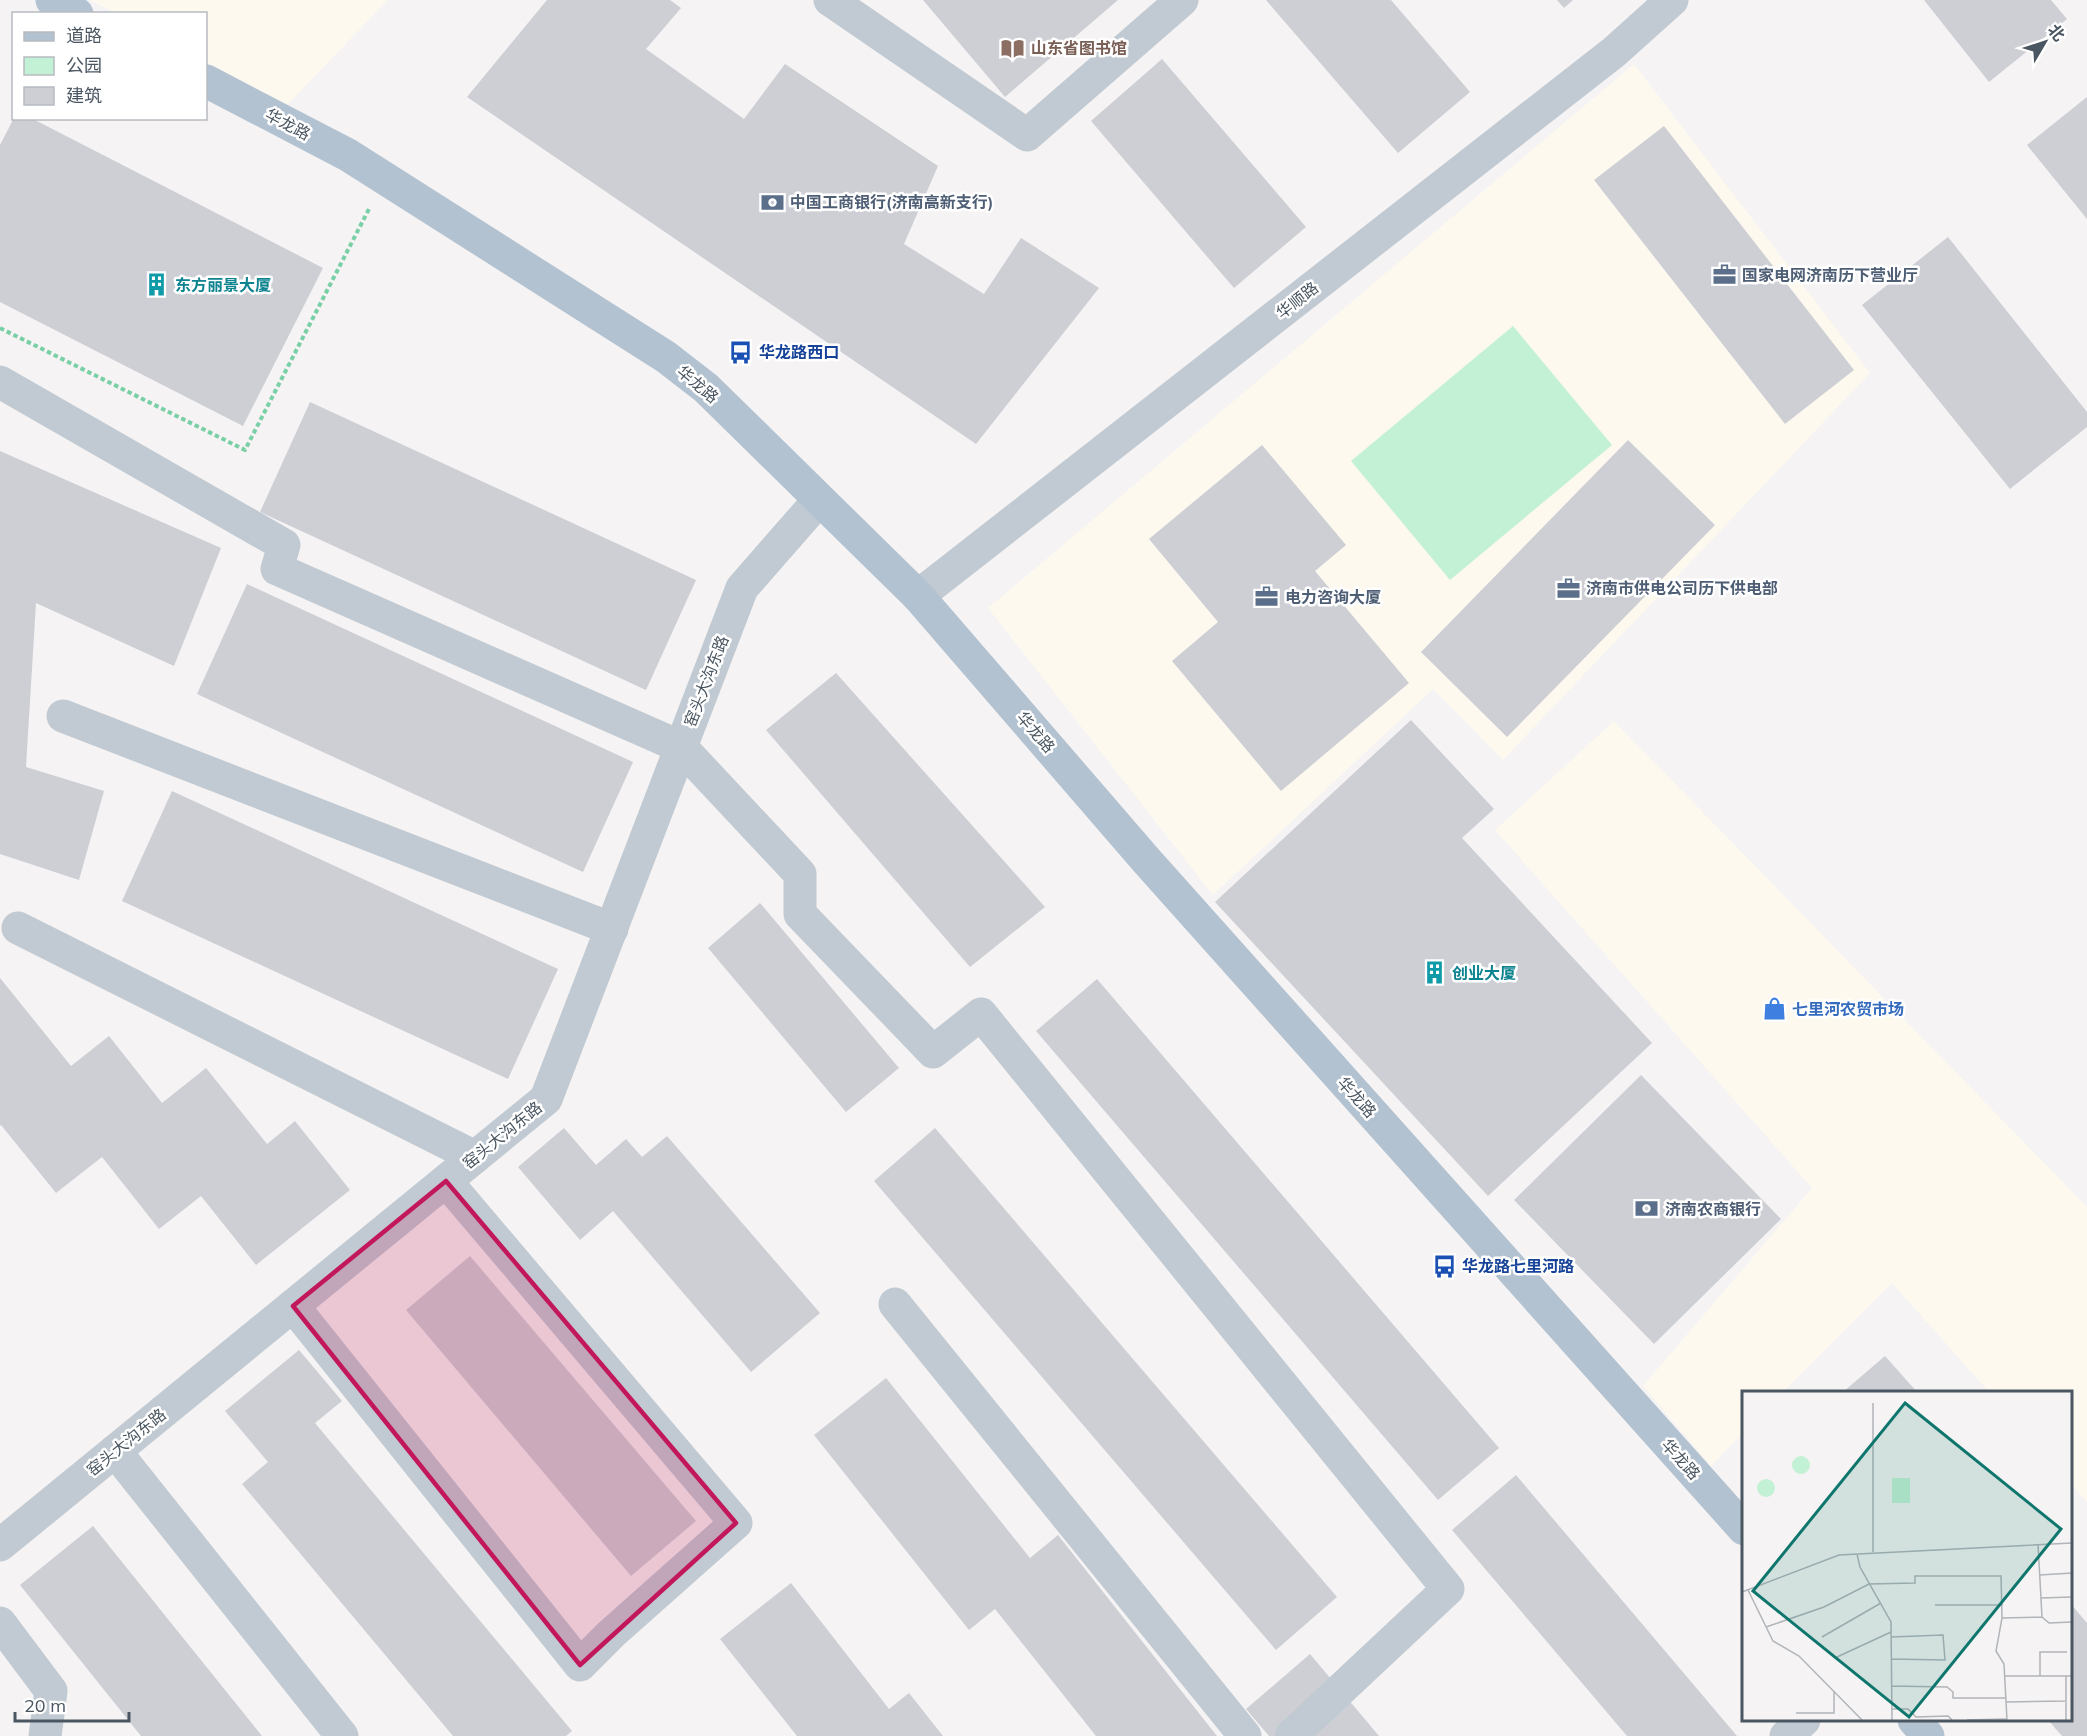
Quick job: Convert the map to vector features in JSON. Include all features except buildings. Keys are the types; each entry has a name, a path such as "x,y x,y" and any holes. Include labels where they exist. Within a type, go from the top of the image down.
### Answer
{"main road":[{"path":"52,0 73,12"},
{"name":"华龙路","path":"207,82 348,155 666,357 706,388 918,596 1146,860 1742,1528"},
{"path":"1916,1721 1928,1736"}],"street":[{"path":"830,0 1027,135 1182,0"},
{"name":"华顺路","path":"918,596 1614,52 1672,0"},
{"path":"0,382 284,545 277,569 681,747 800,874 800,914 933,1052 981,1014 1448,1589 1291,1736"},
{"name":"窑头大沟东路","path":"0,1545 546,1098 742,588 819,500"},
{"path":"63,716 612,929"},
{"path":"18,928 475,1157"},
{"path":"293,1306 580,1665 611,1634 736,1523 446,1180"},
{"path":"895,1304 1245,1736"},
{"path":"116,1450 342,1736"},
{"path":"0,1623 51,1691 45,1736"},
{"path":"1786,1736 1802,1721"}],"path":[{"path":"0,328 245,450 384,179"}],"highlighted area":[{"path":"446,1181 736,1523 580,1665 293,1306"}],"shaded area":[{"path":"90,0 388,0 286,106 207,64 207,12 113,12"},
{"path":"1634,64 1870,373 1503,760 1433,689 1213,895 988,608"},
{"name":"七里河农贸市场","path":"1614,721 2087,1207 2087,1502 2072,1485 2072,1391 1988,1391 1892,1283 1784,1391 1742,1391 1742,1434 1711,1466 1643,1386 1812,1188 1495,830"}],"green space":[{"path":"1513,326 1612,445 1450,580 1351,461"}],"place":[{"name":"山东省图书馆","path":"1013,48"},
{"name":"中国工商银行(济南高新支行)","path":"772,202"},
{"name":"国家电网济南历下营业厅","path":"1724,275"},
{"name":"东方丽景大厦","path":"157,285"},
{"name":"华龙路西口","path":"741,352"},
{"name":"济南市供电公司历下供电部","path":"1568,588"},
{"name":"电力咨询大厦","path":"1267,597"},
{"name":"创业大厦","path":"1434,973"},
{"name":"七里河农贸市场","path":"1774,1009"},
{"name":"济南农商银行","path":"1647,1209"},
{"name":"华龙路七里河路","path":"1444,1266"}]}
